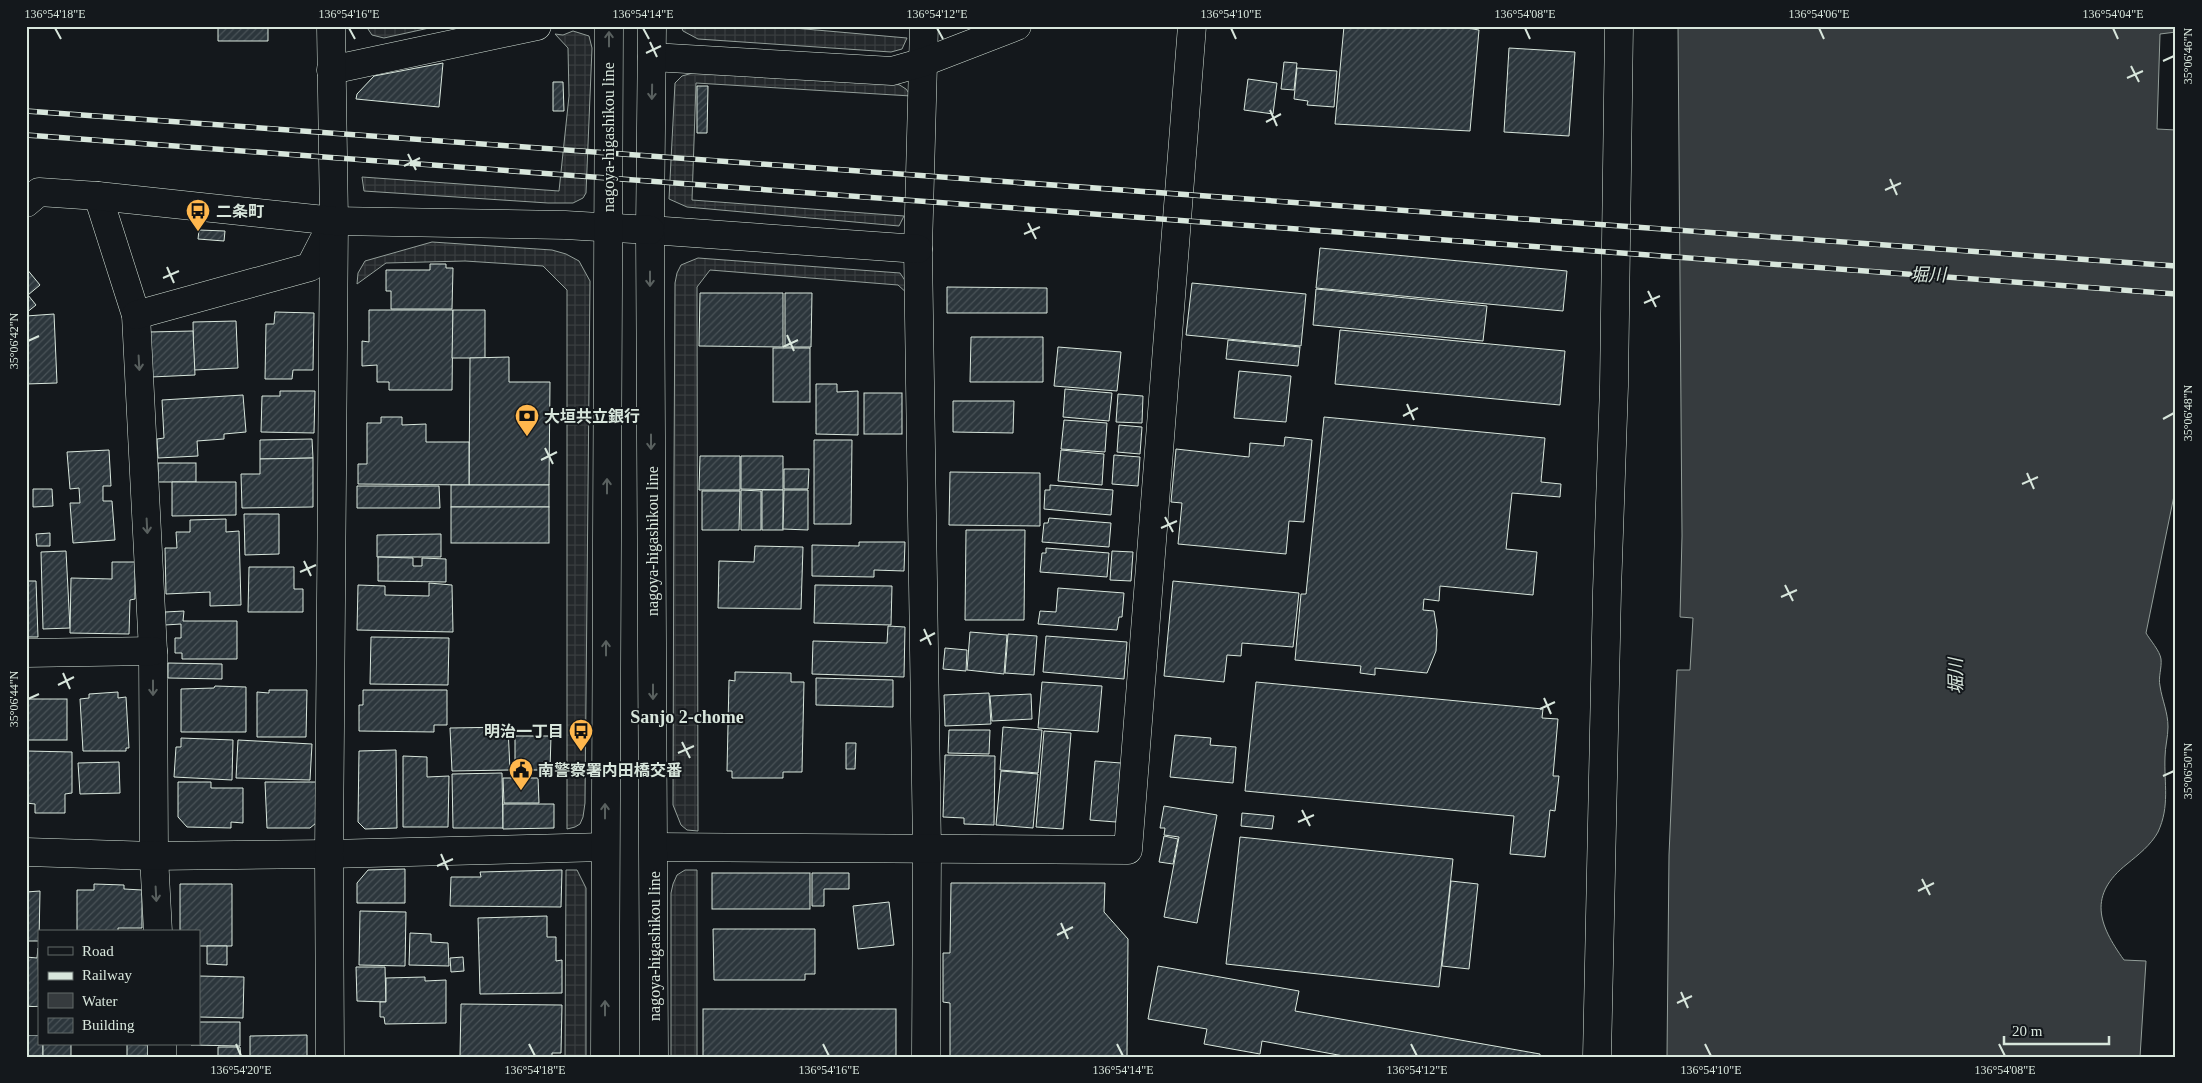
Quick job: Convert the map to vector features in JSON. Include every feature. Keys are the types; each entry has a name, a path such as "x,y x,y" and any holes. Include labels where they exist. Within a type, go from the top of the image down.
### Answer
{"street":[{"path":"330,1057 329,854 334,221 331,26"},
{"path":"331,70 537,26"},
{"name":"nagoya-higashikou line","path":"605,1057 609,26"},
{"name":"nagoya-higashikou line","path":"652,26 650,230 654,1057"},
{"path":"924,26 918,249 927,849 926,1057"},
{"path":"652,57 892,71 924,62 1016,26"},
{"path":"654,848 1128,850 1192,26"},
{"path":"1598,1057 1607,600 1614,386 1618,26"},
{"path":"26,203 38,192 98,196 334,221 565,225 918,249"},
{"path":"98,196 136,315 153,651 154,856 158,930"},
{"path":"136,315 310,267 334,221"},
{"path":"26,653 153,651"},
{"path":"26,852 154,856 605,847"}],"shaded area":[{"path":"366,26 438,26 384,38 372,35"},
{"path":"681,26 771,26 907,38 902,49 891,52 698,39 683,31"},
{"path":"573,31 589,36 592,48 586,193 583,198 573,203 548,203 364,191 362,177 559,191 569,96 568,48 555,34 563,35"},
{"path":"696,72 898,84 906,89 911,96 696,83 692,200 904,216 899,226 687,207 669,199 675,83 682,76"},
{"path":"432,242 552,250 566,254 579,261 590,281 585,803 580,824 567,829 567,290 543,266 465,261 386,263 357,284 358,273 365,261"},
{"path":"698,258 900,273 906,282 909,295 898,285 710,270 697,287 698,831 687,830 681,825 673,805 675,283 681,265"},
{"path":"566,870 577,870 586,888 586,1057 565,1057"},
{"path":"685,870 697,870 697,1057 671,1057 671,893 677,875"}],"water":[{"name":"堀川","path":"1678,26 2176,26 2176,32 2160,34 2157,129 2176,130 2176,486 2146,633 2157,649 2161,659 2160,683 2168,727 2165,753 2166,795 2164,813 2158,832 2144,850 2127,864 2106,887 2101,910 2108,934 2124,960 2146,961 2140,1057 1667,1057 1669,855 1677,670 1690,670 1693,618 1680,617 1682,536"}],"building":[{"path":"191,26 268,26 268,41 218,41 218,28"},
{"path":"1344,26 1455,26 1479,30 1470,131 1335,124"},
{"path":"1509,48 1575,52 1569,136 1504,132"},
{"path":"1284,62 1297,63 1294,90 1281,89"},
{"path":"443,63 439,107 356,99 357,94 374,76"},
{"path":"1297,68 1337,71 1334,107 1307,105 1308,101 1294,99"},
{"path":"1248,79 1277,83 1273,114 1244,110"},
{"path":"553,82 563,82 564,111 553,111"},
{"path":"697,86 708,86 707,133 697,133"},
{"path":"199,230 225,231 224,241 198,239"},
{"path":"1320,248 1567,271 1563,311 1316,288"},
{"path":"430,264 446,264 446,268 453,268 452,309 391,309 391,291 386,291 386,270 430,270"},
{"path":"26,268 40,285 28,295 36,305 26,313"},
{"path":"1192,283 1306,294 1301,346 1186,335"},
{"path":"947,287 1047,288 1047,313 947,313"},
{"path":"1316,289 1487,306 1483,341 1313,325"},
{"path":"700,293 783,293 783,347 699,346"},
{"path":"785,293 812,293 811,347 785,347"},
{"path":"369,310 453,310 452,390 389,390 389,382 377,382 377,365 362,366 362,341 369,342"},
{"path":"453,310 485,310 485,358 452,358"},
{"path":"275,312 314,313 313,370 293,370 292,379 265,379 266,324 274,324"},
{"path":"54,314 57,383 26,384 26,316"},
{"path":"236,321 238,368 194,370 193,322"},
{"path":"1340,330 1565,351 1560,405 1335,384"},
{"path":"193,331 195,375 151,377 149,332"},
{"path":"971,337 1043,337 1043,382 970,382"},
{"path":"1228,340 1300,347 1298,366 1226,359"},
{"path":"1058,347 1121,352 1117,391 1054,386"},
{"path":"773,348 810,348 810,402 773,402"},
{"path":"509,357 509,382 550,382 549,485 469,485 470,358"},
{"path":"1239,371 1291,376 1286,422 1234,418"},
{"path":"816,384 837,384 837,392 858,391 858,435 816,434"},
{"path":"1065,389 1112,393 1109,421 1063,417"},
{"path":"280,391 315,391 314,433 261,432 262,396 280,396"},
{"path":"864,393 902,393 902,434 864,434"},
{"path":"1118,394 1143,396 1142,423 1116,422"},
{"path":"243,395 246,432 224,434 224,439 197,441 198,456 158,458 157,439 164,438 162,400"},
{"path":"953,401 1014,401 1013,433 953,432"},
{"path":"381,417 402,417 402,425 426,424 426,442 469,442 469,485 358,484 358,464 367,464 367,423 381,423"},
{"path":"1324,417 1545,438 1541,482 1561,484 1560,497 1512,493 1506,549 1537,552 1533,595 1440,586 1439,601 1424,599 1423,610 1434,611 1437,630 1436,651 1427,673 1375,668 1375,675 1360,673 1361,666 1295,660 1301,594 1306,594"},
{"path":"1064,420 1107,423 1105,452 1061,449"},
{"path":"1119,425 1142,427 1140,454 1117,452"},
{"path":"1285,437 1312,440 1304,522 1289,521 1286,554 1178,544 1182,503 1171,502 1176,449 1249,457 1250,443 1284,446"},
{"path":"312,439 313,458 260,459 260,440"},
{"path":"814,440 852,440 851,524 814,524"},
{"path":"109,450 111,486 103,486 103,501 112,501 115,540 73,543 70,503 80,503 79,488 70,489 67,452"},
{"path":"1061,450 1104,454 1102,485 1058,481"},
{"path":"1114,455 1140,457 1138,486 1112,484"},
{"path":"700,456 740,456 740,490 699,490"},
{"path":"741,456 783,456 783,490 741,489"},
{"path":"313,458 313,507 242,508 241,474 260,474 260,459"},
{"path":"158,463 196,463 196,482 158,482"},
{"path":"784,469 809,469 808,489 784,489"},
{"path":"950,472 1040,473 1040,526 949,525"},
{"path":"172,482 236,482 236,515 172,516"},
{"path":"451,485 549,485 549,507 451,507"},
{"path":"1050,485 1113,490 1111,515 1044,509 1045,490 1050,490"},
{"path":"357,486 439,486 440,508 357,508"},
{"path":"33,489 52,489 53,506 33,507"},
{"path":"741,490 761,491 761,530 741,530"},
{"path":"762,490 783,490 783,530 762,530"},
{"path":"784,490 808,490 808,530 783,529"},
{"path":"702,491 740,491 739,530 702,530"},
{"path":"451,507 549,507 549,543 451,543"},
{"path":"244,514 279,514 279,554 245,555"},
{"path":"1049,518 1111,523 1109,547 1042,542 1044,523 1048,523"},
{"path":"226,519 226,532 239,531 241,605 210,606 210,592 166,594 165,548 177,548 176,532 190,532 190,520"},
{"path":"966,530 1025,530 1024,620 965,620"},
{"path":"50,533 50,546 37,546 36,534"},
{"path":"441,534 441,557 377,557 377,535"},
{"path":"859,542 905,542 904,571 874,570 874,577 812,576 812,545 859,546"},
{"path":"755,546 803,547 801,609 718,608 719,561 754,562"},
{"path":"1046,548 1109,553 1107,577 1040,572 1042,553 1046,553"},
{"path":"66,551 70,628 43,629 41,552"},
{"path":"1112,551 1133,552 1131,581 1110,580"},
{"path":"378,557 413,558 413,566 422,566 422,558 446,559 446,582 378,581"},
{"path":"112,562 135,562 135,599 130,600 129,634 70,633 71,578 112,579"},
{"path":"249,567 294,567 294,589 303,589 303,612 248,612"},
{"path":"26,581 36,581 38,637 26,637"},
{"path":"1173,581 1299,593 1293,647 1242,643 1241,656 1227,655 1224,682 1164,676"},
{"path":"429,583 452,585 453,632 357,630 358,585 385,586 385,595 429,596"},
{"path":"815,585 892,586 891,625 814,623"},
{"path":"1058,588 1124,593 1122,617 1119,617 1117,630 1038,624 1040,611 1056,612"},
{"path":"184,611 183,621 237,621 237,659 182,659 182,653 175,653 175,638 181,638 181,624 165,625 165,612"},
{"path":"888,626 905,627 904,677 812,674 813,641 887,643"},
{"path":"970,632 1007,635 1004,674 967,670"},
{"path":"1008,634 1037,636 1034,675 1005,673"},
{"path":"1046,636 1127,642 1124,679 1043,672"},
{"path":"371,637 449,638 448,685 370,684"},
{"path":"945,648 967,650 966,671 943,669"},
{"path":"168,663 222,664 222,679 168,678"},
{"path":"735,672 791,673 791,682 804,682 802,772 783,772 783,778 732,778 732,771 727,771 729,680 735,681"},
{"path":"816,678 893,680 893,707 816,705"},
{"path":"1042,682 1102,686 1098,732 1038,728"},
{"path":"1256,682 1543,709 1542,718 1558,719 1553,776 1559,776 1555,811 1550,810 1545,857 1510,854 1514,816 1245,791"},
{"path":"215,686 246,687 246,732 181,732 181,689 214,688"},
{"path":"269,690 307,690 306,737 257,737 257,692 269,693"},
{"path":"363,690 447,690 447,725 434,725 434,732 359,731 359,705 363,705"},
{"path":"118,692 118,698 126,697 129,748 126,748 126,751 83,751 80,699 89,698 89,694"},
{"path":"989,693 991,724 945,726 944,695"},
{"path":"1031,694 1032,719 992,721 990,696"},
{"path":"26,699 67,699 67,740 26,740"},
{"path":"508,727 510,770 452,771 450,728"},
{"path":"1003,727 1042,730 1038,773 1000,770"},
{"path":"949,730 990,730 989,754 948,753"},
{"path":"1044,731 1071,733 1063,829 1036,827"},
{"path":"1175,735 1211,738 1210,745 1236,747 1233,783 1170,777"},
{"path":"515,736 551,736 550,770 515,770"},
{"path":"181,738 233,740 232,780 174,777 176,747 181,747"},
{"path":"238,740 312,744 310,780 236,778"},
{"path":"846,743 856,743 855,769 846,769"},
{"path":"396,750 397,828 365,829 358,822 359,751"},
{"path":"27,751 72,752 72,793 65,794 65,813 35,813 35,804 26,803"},
{"path":"945,755 995,756 994,825 964,824 964,818 943,817"},
{"path":"403,756 427,757 427,777 449,776 448,827 403,827"},
{"path":"1095,761 1121,763 1116,822 1090,820"},
{"path":"119,762 120,793 80,794 78,763"},
{"path":"1001,771 1038,774 1033,828 996,825"},
{"path":"502,773 503,828 453,828 452,774"},
{"name":"南警察署内田橋交番","path":"503,778 538,778 539,803 504,803"},
{"path":"178,782 211,782 211,788 243,788 243,823 231,822 231,828 187,827 178,817"},
{"path":"265,782 316,782 316,823 310,828 267,828"},
{"path":"503,804 554,804 554,828 503,829"},
{"path":"1164,806 1217,815 1197,923 1164,917 1179,837 1164,835 1165,828 1160,828"},
{"path":"1242,813 1274,816 1272,829 1241,826"},
{"path":"1164,836 1178,839 1173,864 1159,862"},
{"path":"1240,837 1453,859 1439,987 1226,964"},
{"path":"405,869 405,903 357,903 357,883 368,870"},
{"path":"562,870 561,907 450,906 451,877 481,877 480,872"},
{"path":"712,873 810,873 810,909 712,909"},
{"path":"812,873 849,873 849,889 824,889 824,906 812,906"},
{"path":"1451,881 1478,884 1469,969 1442,966"},
{"path":"951,883 1105,883 1104,912 1128,939 1127,1057 950,1057 950,1003 943,1002 943,953 950,953"},
{"path":"94,884 124,885 124,889 142,890 142,928 77,930 77,890 94,890"},
{"path":"180,884 232,884 232,946 200,946 200,930 180,930"},
{"path":"40,891 38,941 26,941 26,892"},
{"path":"889,902 894,945 858,949 853,906"},
{"path":"360,911 406,912 405,966 359,965"},
{"path":"547,916 547,937 556,937 556,961 562,960 562,993 480,994 478,918"},
{"path":"713,929 815,929 815,974 805,974 805,980 714,980"},
{"path":"410,933 431,934 431,942 448,943 449,966 409,965"},
{"path":"207,946 227,946 227,965 207,964"},
{"path":"38,948 38,1007 26,1006 26,957 37,958"},
{"path":"463,957 464,971 451,972 450,958"},
{"path":"1158,966 1299,991 1295,1011 1540,1054 1540,1057 1349,1057 1262,1041 1260,1054 1204,1044 1207,1029 1148,1019"},
{"path":"356,967 385,967 386,1002 357,1001"},
{"path":"200,976 244,977 243,1018 200,1017"},
{"path":"425,977 425,981 446,980 446,1023 385,1024 384,1017 380,1017 380,1002 386,1002 386,978"},
{"path":"461,1004 562,1005 561,1053 552,1053 552,1057 460,1057"},
{"path":"703,1009 896,1009 896,1057 703,1057"},
{"path":"200,1022 240,1022 240,1046 200,1045"},
{"path":"26,1033 38,1033 38,1046 43,1046 43,1057 26,1057"},
{"path":"307,1035 307,1057 250,1057 250,1036"},
{"path":"43,1046 71,1046 71,1057 43,1057"},
{"path":"127,1046 148,1046 148,1057 127,1057"},
{"path":"218,1047 240,1047 241,1057 218,1057"}],"railway":[{"path":"26,111 2176,266"},
{"path":"26,135 2176,294"}],"place":[{"name":"二条町","path":"198,232"},
{"name":"大垣共立銀行","path":"527,437"},
{"name":"明治一丁目","path":"581,752"},
{"name":"南警察署内田橋交番","path":"521,791"}],"district":[{"name":"Sanjo 2-chome","path":"687,717"}]}
